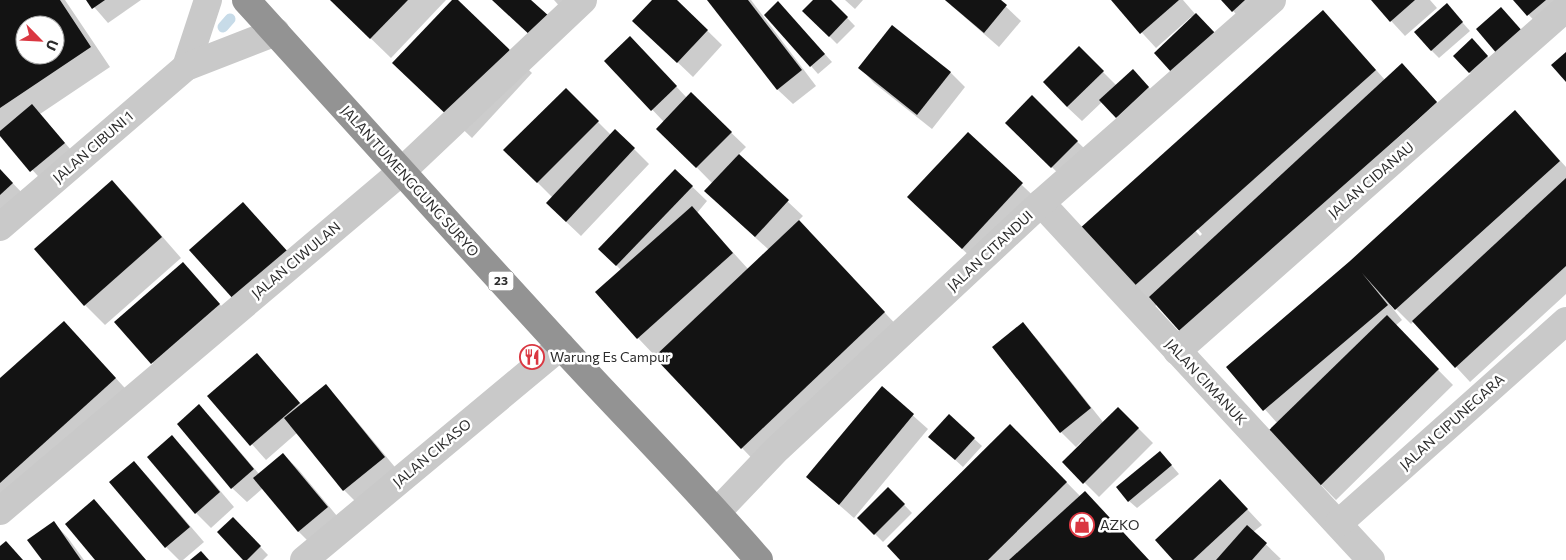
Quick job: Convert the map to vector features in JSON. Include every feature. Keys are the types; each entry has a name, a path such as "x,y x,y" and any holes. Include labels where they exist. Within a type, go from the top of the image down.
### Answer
{"highway":[{"name":"JALAN TUMENGGUNG SURYO","path":"246,0 401,172 717,512 759,560"}],"street":[{"path":"186,67 208,0"},
{"name":"JALAN CIWULAN","path":"0,511 401,172 584,0"},
{"name":"JALAN CITANDUI","path":"717,512 775,452 1041,203 1272,0"},
{"name":"JALAN CIDANAU","path":"1177,351 1566,8"},
{"name":"JALAN CIBUNI 1","path":"0,227 186,67 276,32"},
{"name":"JALAN CIMANUK","path":"1041,203 1371,560"},
{"name":"JALAN CIPUNEGARA","path":"1339,524 1566,321"},
{"name":"JALAN CIKASO","path":"304,560 561,346"}],"building":[{"path":"0,0 60,0 91,47 65,64 65,15 15,15 15,65 64,65 0,108"},
{"path":"86,0 105,0 92,9"},
{"path":"330,0 408,0 370,39"},
{"path":"452,0 458,0 513,53 451,119 392,63"},
{"path":"492,0 531,0 550,17 532,37"},
{"path":"652,0 677,0 708,30 677,63 632,21"},
{"path":"707,0 748,0 802,70 777,90"},
{"path":"813,0 831,0 848,17 829,37 802,11"},
{"path":"945,0 1001,0 1007,5 984,33"},
{"path":"1111,0 1179,0 1140,34"},
{"path":"1221,0 1245,0 1232,12"},
{"path":"1371,0 1415,0 1390,22"},
{"path":"1513,0 1546,0 1527,16"},
{"path":"778,1 825,54 810,67 764,15"},
{"path":"1447,3 1463,22 1431,51 1414,32"},
{"path":"1501,7 1524,33 1498,55 1476,29"},
{"path":"1323,10 1376,70 1131,289 1078,230"},
{"path":"1196,13 1215,33 1172,73 1154,53"},
{"path":"892,25 951,72 917,115 858,68"},
{"path":"630,36 677,86 651,111 604,61"},
{"path":"1472,38 1488,56 1469,73 1453,56"},
{"path":"1079,46 1104,71 1067,107 1043,82"},
{"path":"1566,52 1566,82 1551,65"},
{"path":"1402,63 1437,102 1183,335 1149,297"},
{"path":"1133,69 1149,87 1116,118 1099,100"},
{"path":"566,88 599,121 537,183 503,150"},
{"path":"691,92 732,132 696,168 656,129"},
{"path":"1032,95 1078,141 1051,168 1005,123"},
{"path":"32,104 65,143 30,172 0,136 0,131"},
{"path":"1515,110 1560,161 1395,310 1362,273 1388,305 1263,411 1226,367 1350,261"},
{"path":"615,129 635,148 566,222 546,203"},
{"path":"968,132 1023,183 962,249 907,197"},
{"path":"739,154 789,200 755,237 704,191"},
{"path":"0,169 13,183 0,195"},
{"path":"675,169 693,186 616,266 598,249"},
{"path":"1566,178 1566,266 1455,368 1412,321"},
{"path":"112,180 162,237 84,306 34,249"},
{"path":"243,202 289,253 235,301 189,250"},
{"path":"692,206 733,253 637,339 595,292"},
{"path":"799,220 885,312 741,449 654,357"},
{"path":"183,262 220,304 151,364 114,322"},
{"path":"1387,315 1439,369 1320,486 1267,432"},
{"path":"64,321 116,378 0,483 0,378"},
{"path":"1023,322 1091,408 1060,433 992,347"},
{"path":"257,353 300,403 250,446 207,396"},
{"path":"326,384 385,457 343,491 284,418"},
{"path":"882,386 914,414 839,505 806,477"},
{"path":"199,404 254,469 231,489 177,424"},
{"path":"1118,407 1139,428 1083,484 1062,462"},
{"path":"949,414 975,438 955,460 928,437"},
{"path":"1010,424 1067,482 988,560 900,560 887,546"},
{"path":"172,435 220,492 195,514 147,457"},
{"path":"1160,451 1172,465 1128,502 1116,487"},
{"path":"283,453 328,507 298,532 253,478"},
{"path":"134,461 190,527 165,548 109,482"},
{"path":"1220,479 1248,509 1193,560 1173,560 1155,540"},
{"path":"888,487 905,504 874,535 857,518"},
{"name":"AZKO","path":"1085,491 1149,560 1009,560"},
{"path":"94,499 146,560 95,560 65,524"},
{"path":"233,517 261,546 247,560 243,560 217,532"},
{"path":"54,521 81,560 42,560 27,540"},
{"path":"1247,525 1267,543 1252,560 1216,560"},
{"path":"6,541 23,560 0,560 0,546"},
{"path":"201,551 209,560 190,560"}],"waterway":[{"path":"223,27 230,19"}],"place":[{"name":"Warung Es Campur","path":"532,357"},
{"name":"AZKO","path":"1082,525"}]}
